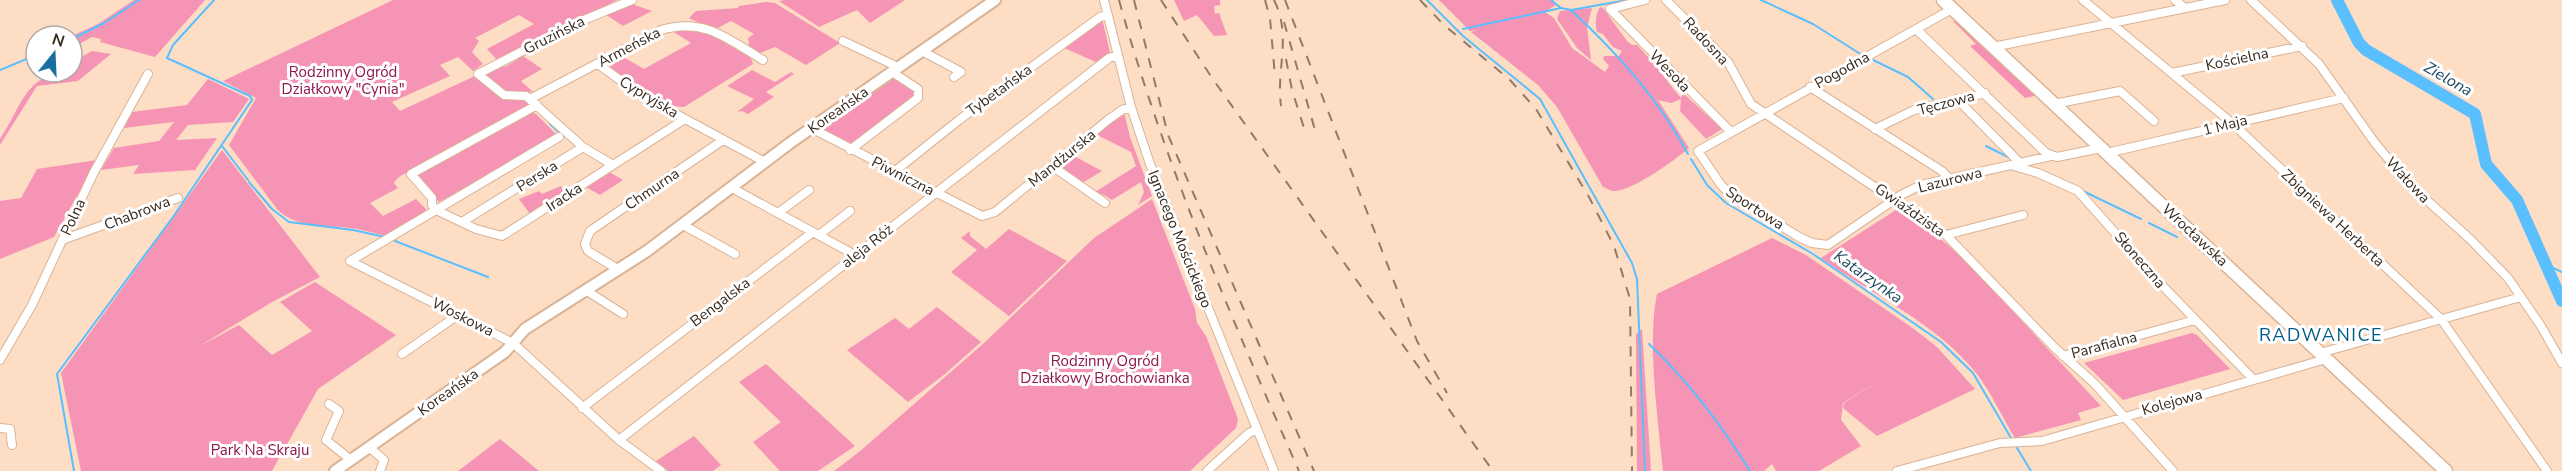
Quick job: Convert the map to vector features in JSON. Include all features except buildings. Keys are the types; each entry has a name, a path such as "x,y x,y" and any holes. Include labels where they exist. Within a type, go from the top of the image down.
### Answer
{"main road":[{"name":"Wrocławska","path":"1948,4 2446,471"}],"street":[{"name":"Gruzińska","path":"530,99 526,96 504,95 478,74 579,22 632,0"},
{"name":"Koreańska","path":"334,471 498,357 530,325 619,270 683,225 811,128 995,0"},
{"name":"Ignacego Mościckiego","path":"1104,0 1131,107 1159,185 1274,471"},
{"name":"Wesoła","path":"1645,0 1610,9 1731,132"},
{"name":"Radosna","path":"1666,0 1723,56 1749,103 1763,114"},
{"name":"Zbigniewa Herberta","path":"2083,0 2232,123 2441,319 2547,471"},
{"path":"2175,0 2186,8"},
{"path":"1993,47 2225,0"},
{"name":"Wałowa","path":"2251,0 2302,45 2344,98 2375,143 2410,185 2477,246 2521,297 2562,363"},
{"name":"Pogodna","path":"1698,151 1916,29 1948,4"},
{"name":"Tybetańska","path":"894,172 1016,78 1100,17 1108,15"},
{"name":"Armeńska","path":"530,99 661,30 690,23 712,30 763,60"},
{"path":"1916,29 2050,156 2104,151"},
{"path":"843,41 895,70 918,89 918,98 850,150"},
{"name":"Kościelna","path":"2172,73 2302,45"},
{"path":"922,51 961,72 954,77"},
{"name":"aleja Róż","path":"619,440 1109,58 1118,56"},
{"name":"Cypryjska","path":"598,64 632,90 723,140"},
{"name":"Polna","path":"0,360 12,341 81,197 148,74"},
{"path":"1810,87 1942,171 1949,178"},
{"path":"2054,104 2120,91 2154,122"},
{"name":"Tęczowa","path":"1875,129 1895,118 1933,103 1985,93"},
{"name":"1 Maja","path":"2104,151 2331,99 2344,98"},
{"path":"530,99 583,147 613,165"},
{"path":"1957,99 2021,164"},
{"path":"537,105 411,174 432,198 432,205 436,210 559,137"},
{"name":"Mandżurska","path":"995,212 1108,120 1122,110 1131,107"},
{"name":"Gwiaździsta","path":"1763,114 1896,199 1946,235 2063,356"},
{"name":"Iracka","path":"436,210 502,236 685,119"},
{"name":"Piwniczna","path":"811,128 977,215 987,216 995,212"},
{"path":"723,140 765,162"},
{"name":"Chmurna","path":"619,270 588,251 585,244 590,231 723,140"},
{"name":"Perska","path":"462,222 583,147"},
{"name":"Sportowa","path":"1698,151 1720,185 1732,196 1799,237 1812,243 1828,245"},
{"name":"Lazurowa","path":"1828,245 1921,185 2050,156"},
{"path":"1052,166 1105,203"},
{"name":"Słoneczna","path":"2012,166 2038,173 2078,191 2195,320 2253,379"},
{"path":"732,188 855,255"},
{"path":"778,213 809,190"},
{"name":"Chabrowa","path":"62,240 178,198"},
{"name":"Woskowa","path":"436,210 350,261 513,343 582,408 619,440 661,471"},
{"name":"Bengalska","path":"582,408 850,211"},
{"path":"1946,235 2023,215"},
{"path":"683,225 735,254"},
{"path":"587,291 623,314"},
{"name":"Kolejowa","path":"1897,471 2000,443 2042,441 2253,379 2441,319 2521,297"},
{"path":"402,354 458,315"},
{"name":"Parafialna","path":"2063,356 2195,320"},
{"name":"Parafialna","path":"2063,356 2095,384 2173,471"},
{"path":"329,404 339,411 327,440 351,460"},
{"path":"0,428 10,429 12,445"},
{"path":"1207,471 1249,433 1257,429"},
{"path":"369,447 384,460 380,471"}],"green space":[{"path":"134,0 205,0 155,57 100,42 101,39 92,37 84,41 84,30"},
{"name":"Rodzinny Ogród Działkowy \"Cynia\"","path":"393,0 617,0 498,61 487,49 534,24 519,15 475,38 479,41 472,52 483,64 473,71 458,57 440,65 450,76 392,102 400,111 477,75 499,96 524,98 531,106 414,171 402,175 394,183 398,188 370,203 383,216 416,199 426,209 424,214 389,237 357,229 304,223 285,216 277,209 229,145 256,98 223,81"},
{"path":"905,0 870,23 857,10 819,27 779,1"},
{"path":"1174,0 1220,0 1220,5 1214,6 1215,14 1219,13 1227,35 1214,36 1197,15 1184,21"},
{"path":"1439,0 1553,0 1556,5 1545,12 1554,18 1572,48 1605,72 1609,66 1603,59 1604,56 1619,56 1622,51 1613,47 1603,34 1597,32 1596,16 1600,7 1603,8 1627,41 1632,45 1637,45 1643,51 1681,98 1683,93 1722,129 1706,139 1680,111 1681,99 1671,103 1658,100 1689,148 1630,187 1612,191 1603,187 1557,107 1538,85 1471,32 1476,30 1470,31"},
{"path":"766,2 775,3 840,43 806,65 775,47 760,53 747,46 748,38 754,34 731,21 714,30 689,18 696,11 738,8"},
{"path":"632,4 652,11 623,26 605,14 620,6"},
{"path":"1592,8 1587,28 1591,60 1577,48 1557,19 1560,11"},
{"path":"1102,18 1110,53 1098,63 1062,47"},
{"path":"677,27 708,33 751,58 753,64 684,107 665,103 655,98 607,65 609,61 620,55 644,69 691,43 669,29"},
{"path":"92,51 111,54 84,76 84,55"},
{"path":"523,56 542,69 521,81 533,92 503,93 484,75 497,66 505,67"},
{"path":"752,70 775,82 791,72 794,74 766,92 774,97 748,114 742,111 737,112 754,99 727,86"},
{"path":"893,78 915,89 916,98 849,146 817,129"},
{"path":"208,79 249,99 233,122 188,125 176,140 217,138 195,170 133,174 139,165 101,170 114,148 159,141 174,122 124,128 132,112 187,105"},
{"path":"53,84 37,86 0,145 0,139 34,85"},
{"path":"531,112 536,114 556,134 553,138 439,202 417,180 419,172"},
{"path":"1124,112 1130,137 1152,196 1138,205 1144,192 1141,182 1112,200 1095,192 1136,166 1131,152 1097,135"},
{"name":"Park Na Skraju","path":"222,150 320,277 272,302 198,347 239,325 272,355 312,331 280,302 315,282 396,335 318,389 272,471 81,471 61,373"},
{"path":"1072,155 1102,171 1082,183 1060,168 1062,163"},
{"path":"97,160 54,237 0,259 0,201 21,198 37,169"},
{"path":"609,172 623,180 600,195 586,187"},
{"path":"561,186 565,192 530,214 519,199 539,191 542,194"},
{"name":"Rodzinny Ogród Działkowy Brochowianka","path":"1152,199 1195,309 1197,323 1206,336 1238,419 1236,428 1190,471 834,471 984,343 1094,238"},
{"path":"1896,210 1935,234 1966,261 2101,406 2078,413 2081,420 2015,438 1977,374 1961,356 1924,325 1821,258"},
{"path":"1009,229 1067,261 1009,316 951,272 977,250 961,238 970,231 970,236 986,249"},
{"path":"1772,238 1806,255 1914,329 1937,347 1975,389 1877,436 1843,408 1844,403 1885,377 1843,403 1841,420 1861,446 1819,471 1776,471 1772,464 1764,471 1663,471 1653,358 1657,294"},
{"path":"937,307 981,342 945,374 908,402 847,350 895,318 909,329"},
{"path":"1642,329 1651,471 1637,471 1636,334"},
{"path":"2192,333 2197,335 2230,369 2123,400 2084,363"},
{"path":"766,364 855,446 818,471 780,471 753,442 781,422 739,382"},
{"path":"694,436 721,465 713,471 668,471 656,461"},
{"path":"500,439 539,471 458,471"}],"shaded area":[{"path":"1957,20 2039,95 2025,98 1970,46 1976,44 1953,21"}],"waterway":[{"path":"84,33 139,0"},
{"path":"74,471 57,374 173,217 252,100 250,96 167,58 173,45 214,0"},
{"path":"1427,0 1463,36 1540,99 1632,263 1637,279 1645,471"},
{"name":"Katarzynka","path":"1551,0 1561,8"},
{"path":"1571,10 1627,0"},
{"path":"1761,0 1813,24 1862,55"},
{"name":"Zielona","path":"2337,0 2359,43 2366,50 2475,114 2486,164 2517,200 2562,301"},
{"path":"1463,29 1561,8"},
{"name":"Katarzynka","path":"1561,8 1571,10"},
{"name":"Katarzynka","path":"1571,10 1636,77 1664,114 1688,154"},
{"path":"1871,59 1908,77 1933,99"},
{"path":"0,70 24,60"},
{"path":"550,124 563,136"},
{"path":"222,146 248,180"},
{"path":"1986,146 2010,158"},
{"name":"Katarzynka","path":"1691,159 1707,185 1726,203 1813,254 1941,342 1973,373 2011,438"},
{"path":"2051,175 2075,186"},
{"path":"249,182 272,209 289,222 353,230 385,237"},
{"path":"2083,191 2141,219"},
{"path":"2149,223 2177,237"},
{"path":"395,241 488,277"},
{"path":"2545,264 2562,272"},
{"path":"1649,344 1704,404 1750,471"},
{"name":"Katarzynka","path":"2017,448 2031,471"}],"railway":[{"path":"1119,0 1157,121 1200,239 1299,471"},
{"path":"1134,0 1168,135 1314,471"},
{"path":"1161,0 1212,78 1493,471"},
{"path":"1265,0 1270,18 1275,77"},
{"path":"1274,0 1279,13 1283,39 1281,106"},
{"path":"1285,0 1417,341 1447,393"},
{"path":"1420,0 1444,25 1510,80 1536,109 1589,197 1614,246 1630,299 1632,471"},
{"path":"1284,22 1315,130"},
{"path":"1286,59 1292,90 1304,128"}],"district":[{"name":"RADWANICE","path":"2321,335"}]}
